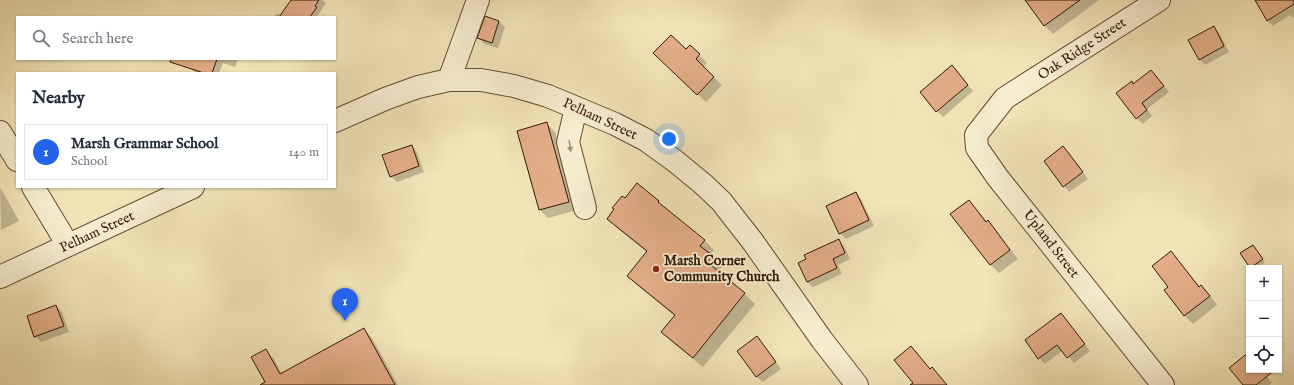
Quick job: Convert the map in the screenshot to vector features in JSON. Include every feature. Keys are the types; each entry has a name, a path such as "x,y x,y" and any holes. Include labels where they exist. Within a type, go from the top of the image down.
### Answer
{"street":[{"path":"449,80 478,0"},
{"name":"Oak Ridge Street","path":"1005,98 1159,0"},
{"name":"Pelham Street","path":"336,121 385,99 418,87 449,80 481,80 514,86 548,96 615,124 646,140 676,161 721,201 753,242 822,340 857,385"},
{"name":"Upland Street","path":"1005,98 976,135 977,148 998,178 1163,385"},
{"path":"576,108 568,142 585,208"},
{"path":"0,132 16,158"},
{"path":"34,188 68,245"},
{"name":"Pelham Street","path":"0,277 191,188"}],"building":[{"path":"291,0 319,0 315,6 317,7 311,16 280,16"},
{"path":"1025,0 1080,0 1044,26"},
{"path":"1255,0 1294,0 1294,4 1267,21"},
{"path":"485,16 499,21 492,43 477,38"},
{"path":"1214,26 1224,46 1199,60 1188,40"},
{"path":"671,35 686,49 690,45 700,54 696,59 714,77 697,95 653,53"},
{"path":"171,60 217,60 212,72 201,72 170,62"},
{"path":"952,65 968,85 936,112 920,92"},
{"path":"1151,70 1164,86 1142,103 1147,110 1136,119 1116,93 1132,81 1133,84"},
{"path":"547,122 569,202 539,210 517,131"},
{"path":"412,145 419,166 390,177 382,155"},
{"path":"1063,146 1083,172 1063,187 1044,161"},
{"name":"Marsh Corner Community Church","path":"637,183 705,240 700,246 713,256 707,262 745,293 693,358 661,332 675,315 627,276 647,251 607,219 614,209 612,208 622,196 625,198"},
{"path":"856,192 869,220 839,234 826,206"},
{"path":"969,200 986,222 988,220 1010,250 990,265 950,214"},
{"path":"839,239 845,253 833,259 837,268 807,282 798,263 806,259 804,255"},
{"path":"1253,245 1263,259 1254,265 1248,265 1240,253"},
{"path":"1171,251 1199,287 1201,285 1210,296 1184,316 1164,290 1168,287 1152,266"},
{"path":"56,305 64,326 34,337 27,316"},
{"path":"1061,313 1085,344 1067,358 1057,345 1038,359 1025,340"},
{"path":"364,328 395,385 260,385 265,382 251,357 266,349 280,374"},
{"path":"757,336 776,362 756,377 737,351"},
{"path":"911,346 930,369 932,367 947,385 910,385 913,383 894,360"},
{"path":"1246,354 1246,373 1271,373 1256,385 1243,385 1229,368"}],"place":[{"name":"Marsh Corner Community Church","path":"656,269"},
{"name":"Marsh Grammar School","path":"345,321"}]}
